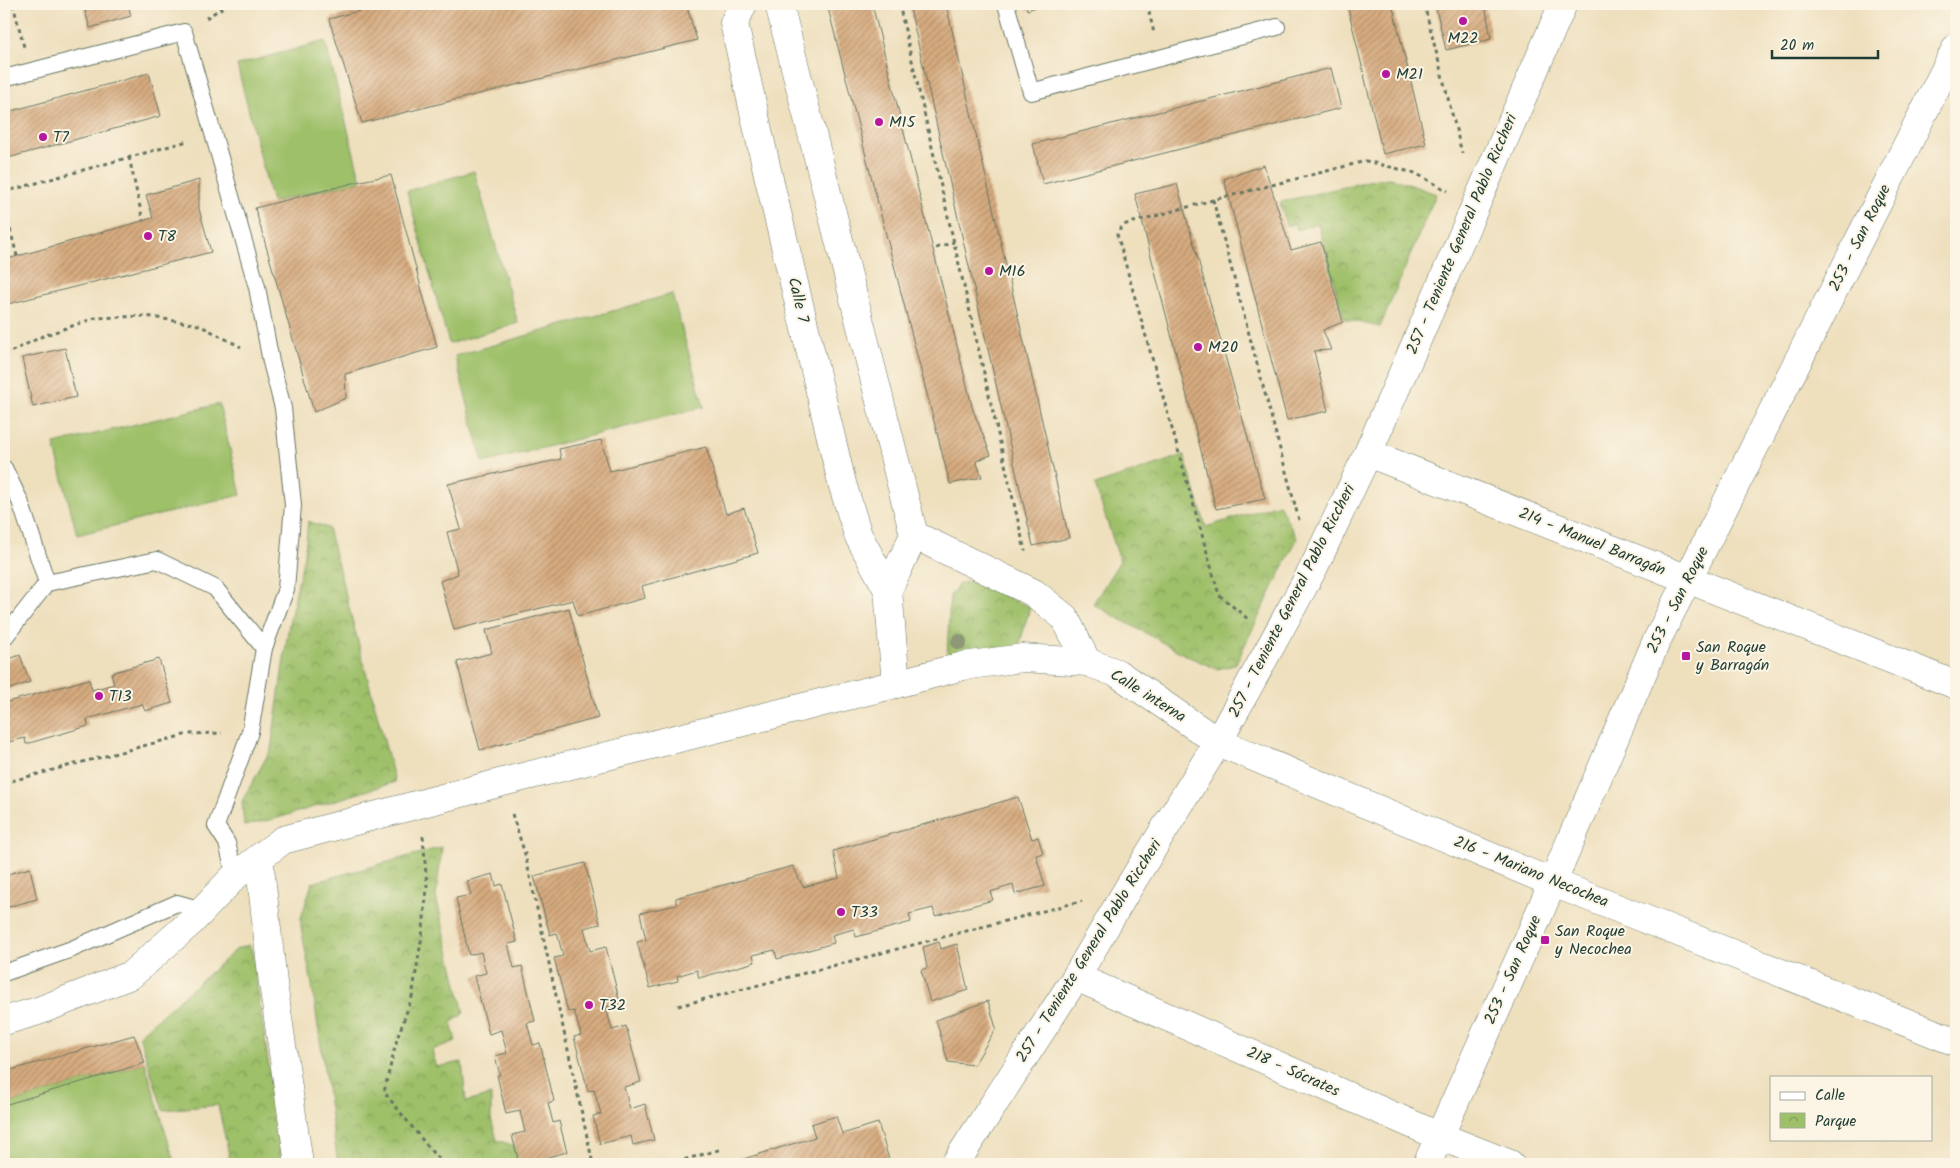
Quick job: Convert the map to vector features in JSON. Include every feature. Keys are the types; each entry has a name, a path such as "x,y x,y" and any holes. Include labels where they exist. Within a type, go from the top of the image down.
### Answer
{"street":[{"name":"Calle 7","path":"743,4 734,23 842,483 858,535 888,590 896,684"},
{"path":"779,4 914,536 888,590"},
{"name":"257 - Teniente General Pablo Riccheri","path":"955,1164 1076,977 1218,742 1313,569 1368,453 1563,4"},
{"name":"253 - San Roque","path":"1427,1164 1530,935 1551,882 1656,642 1956,48"},
{"name":"214 - Manuel Barragán","path":"1368,453 1956,685"},
{"path":"914,536 1034,593 1065,618 1087,662"},
{"name":"Calle interna","path":"4,1021 38,1011 132,975 202,910 235,876 283,840 502,782 963,666 1023,658 1087,662 1117,673 1218,742"},
{"name":"216 - Mariano Necochea","path":"1218,742 1551,882 1956,1042"},
{"path":"259,858 273,983 298,1164"},
{"name":"218 - Sócrates","path":"1076,977 1439,1136 1510,1164"}],"lane":[{"path":"1006,4 1031,92 1277,27"},
{"path":"4,78 184,32 257,287 271,362 283,408 293,504 286,589 264,648 250,732 216,826 227,843 235,876"},
{"path":"4,468 20,500 47,583"},
{"path":"4,638 47,583 156,560 215,588 264,648"},
{"path":"4,973 72,949 176,903 202,910"}],"path":[{"path":"13,4 30,72"},
{"path":"898,4 1034,593"},
{"path":"1424,4 1463,157"},
{"path":"4,192 213,135"},
{"path":"129,157 143,221"},
{"path":"1274,641 1219,594 1118,234 1123,225 1366,161 1415,173 1475,205"},
{"path":"1214,200 1300,522"},
{"path":"4,206 17,256"},
{"path":"936,248 954,242"},
{"path":"4,355 43,336 95,318 146,316 199,325 271,362"},
{"path":"4,783 188,734 250,732"},
{"path":"502,782 525,854 593,1164"},
{"path":"421,804 427,887 423,929 412,997 397,1039 384,1092 433,1153 446,1164"},
{"path":"678,1006 1127,890"},
{"path":"669,1164 722,1149"}],"green space":[{"path":"325,41 361,181 272,202 237,65"},
{"path":"474,171 518,323 449,344 407,191"},
{"path":"1391,178 1436,194 1380,327 1344,319 1318,223 1297,230 1295,224 1286,226 1280,202 1377,179"},
{"path":"672,294 704,407 483,463 455,356"},
{"path":"219,404 241,495 77,535 54,444"},
{"path":"1184,455 1206,527 1279,504 1297,539 1235,665 1217,669 1187,656 1093,604 1120,561 1095,485"},
{"path":"308,521 328,528 395,782 278,818 244,826 242,801 271,749 289,624 305,551"},
{"path":"969,581 1030,607 1017,654 947,657 950,596 959,584"},
{"path":"442,847 436,897 464,1013 451,1023 456,1041 432,1050 436,1067 462,1062 466,1102 491,1095 491,1119 497,1140 515,1146 519,1164 338,1164 312,985 301,927 301,918 312,883"},
{"path":"249,945 252,951 283,1164 231,1164 218,1105 163,1110 139,1035 237,949"},
{"path":"145,1063 175,1164 4,1164 4,1105"}],"building":[{"path":"83,4 128,4 131,16 90,28"},
{"path":"384,4 686,4 697,40 362,123 329,19"},
{"path":"827,4 872,4 973,410 991,455 976,461 982,477 950,484"},
{"name":"M16","path":"909,4 946,4 1069,538 1033,546"},
{"path":"1026,4 1046,4 1027,10"},
{"name":"M21","path":"1347,4 1392,4 1426,144 1383,154"},
{"name":"M22","path":"1435,4 1485,4 1491,39 1446,50"},
{"path":"1331,68 1341,108 1043,184 1033,144"},
{"name":"T7","path":"149,73 161,116 4,159 4,113"},
{"name":"M20","path":"1264,165 1291,250 1321,242 1343,322 1323,330 1331,350 1314,351 1328,411 1287,420 1224,179"},
{"path":"391,175 437,347 345,374 346,398 314,412 255,208"},
{"name":"T8","path":"199,180 199,209 211,252 4,305 4,260 153,218 146,195"},
{"name":"M20","path":"1177,184 1265,499 1216,509 1135,194"},
{"path":"65,348 76,397 33,407 22,358"},
{"path":"601,440 610,471 706,447 726,514 744,508 758,553 642,586 645,598 578,616 573,600 454,630 440,581 458,574 447,532 461,529 448,484 561,459 559,449"},
{"path":"569,608 598,718 480,750 457,662 492,653 486,630"},
{"path":"20,655 30,682 4,691 4,661"},
{"name":"T13","path":"159,659 172,703 145,711 142,704 87,719 88,726 26,744 25,738 4,743 4,703 89,679 92,690 114,684 111,673"},
{"path":"1018,797 1032,839 1038,837 1043,853 1036,855 1045,886 1015,894 1013,885 990,892 993,900 935,916 933,908 909,914 911,922 856,937 854,929 832,935 834,943 777,959 775,950 753,955 755,962 699,978 697,970 677,976 678,981 650,988 637,942 646,940 640,913 676,905 676,898 793,866 803,887 839,878 833,851"},
{"name":"T32","path":"585,863 600,924 584,928 590,951 606,947 620,1003 606,1007 612,1030 626,1026 641,1082 624,1087 630,1109 645,1104 654,1140 633,1145 631,1136 600,1144 593,1116 601,1114 594,1090 588,1091 574,1037 581,1035 574,1011 568,1012 554,958 563,956 557,933 550,935 534,876"},
{"path":"30,868 37,899 4,908 4,875"},
{"path":"493,874 496,886 502,884 517,942 508,944 514,968 522,966 535,1021 527,1023 533,1045 540,1043 554,1101 548,1103 553,1123 559,1121 567,1152 537,1160 538,1164 519,1164 512,1135 525,1132 520,1111 506,1114 497,1075 500,1075 495,1056 507,1053 501,1030 489,1034 474,976 486,973 481,952 469,955 456,898 471,895 467,881"},
{"path":"939,942 941,949 957,944 968,990 930,1002 921,970 927,968 923,947"},
{"path":"988,1001 996,1028 974,1065 948,1062 936,1020"},
{"path":"134,1035 145,1063 4,1105 4,1072"},
{"path":"836,1116 842,1134 878,1123 890,1163 727,1164 815,1137 811,1124"}],"place":[{"name":"M22","path":"1463,21"},
{"name":"M21","path":"1386,74"},
{"name":"M15","path":"879,122"},
{"name":"T7","path":"43,137"},
{"name":"T8","path":"148,236"},
{"name":"M16","path":"989,271"},
{"name":"M20","path":"1198,347"},
{"name":"San Roque y Barragán","path":"1686,656"},
{"name":"T13","path":"99,696"},
{"name":"T33","path":"841,912"},
{"name":"San Roque y Necochea","path":"1545,940"},
{"name":"T32","path":"589,1005"}]}
